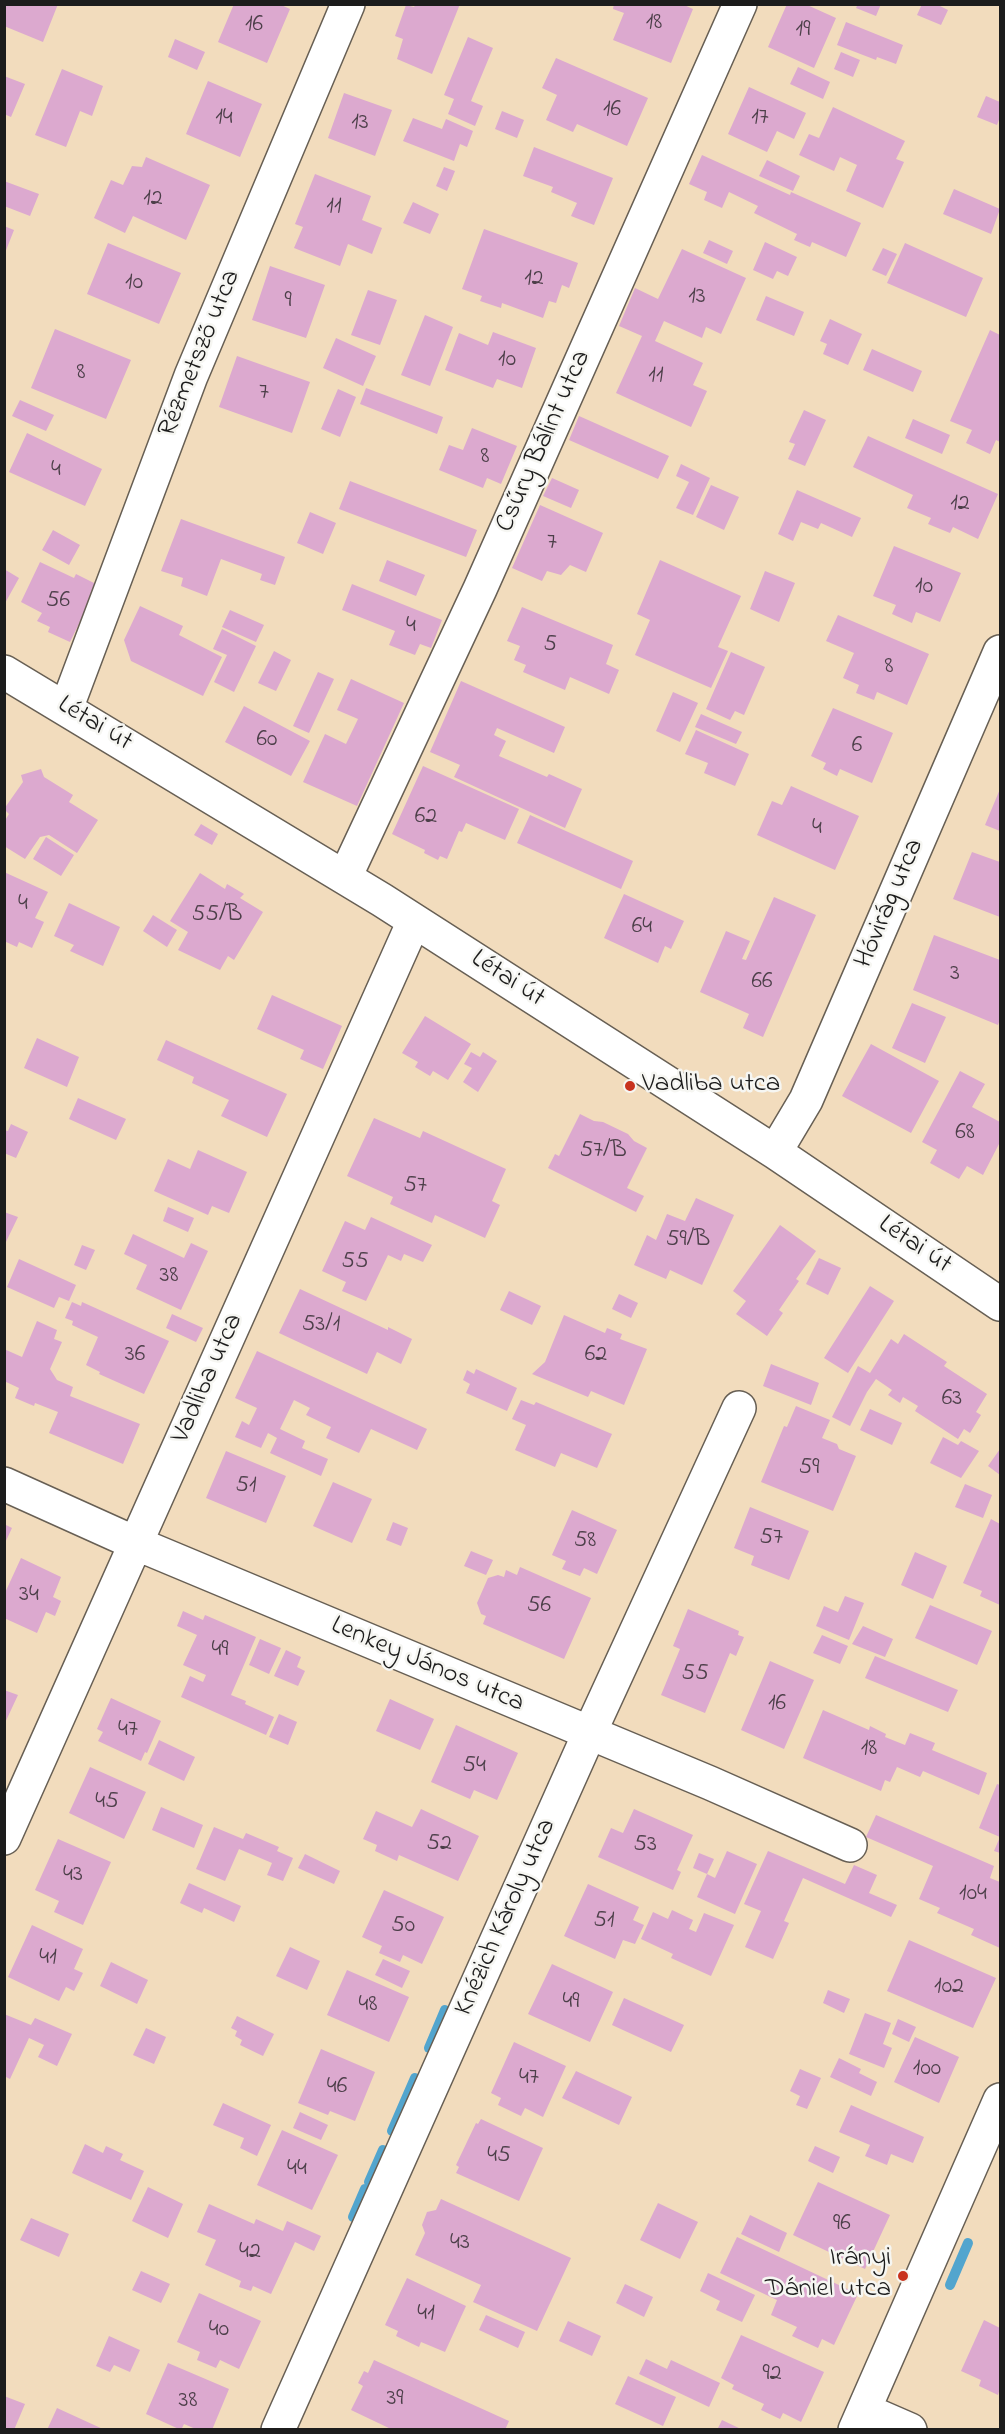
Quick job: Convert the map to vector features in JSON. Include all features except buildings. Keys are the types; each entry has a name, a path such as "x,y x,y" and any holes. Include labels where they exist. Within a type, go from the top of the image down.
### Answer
{"street":[{"name":"Rézmetsző utca","path":"66,709 191,375 348,4"},
{"name":"Csűry Bálint utca","path":"345,878 480,589 740,4"},
{"name":"Hóvirág utca","path":"775,1152 806,1100 1000,652"},
{"name":"Létai út","path":"8,681 66,709 414,921 775,1152 1000,1304"},
{"name":"Vadliba utca","path":"4,1838 344,1082 414,921"},
{"name":"Knézich Károly utca","path":"278,2430 589,1734 739,1408"},
{"name":"Lenkey János utca","path":"4,1484 135,1543 710,1783 850,1845"},
{"path":"910,2430 860,2420 1000,2100"}],"waterway":[{"path":"429,2048 445,2010"},
{"path":"392,2131 415,2078"},
{"path":"369,2182 383,2150"},
{"path":"353,2217 365,2189"},
{"path":"950,2285 968,2243"}],"place":[{"name":"Vadliba utca","path":"630,1086"},
{"name":"Irányi Dániel utca","path":"903,2276"}]}
